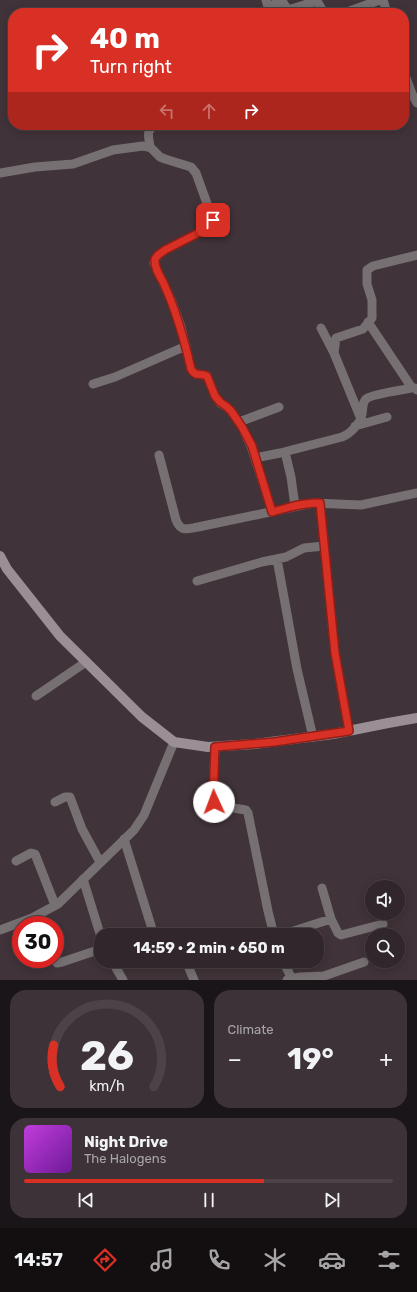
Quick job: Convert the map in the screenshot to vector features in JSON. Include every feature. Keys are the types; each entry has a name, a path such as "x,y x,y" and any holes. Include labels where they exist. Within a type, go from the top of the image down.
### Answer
{"street":[{"path":"266,0 268,7 282,1 286,8"},
{"path":"358,8 380,0"},
{"path":"299,8 317,1 321,8"},
{"path":"409,86 417,102"},
{"path":"149,130 150,147"},
{"path":"0,173 35,167 73,164 119,149 143,146 150,147 164,159 186,165 194,169 213,220 212,225 158,255 155,259 156,268 172,302 186,346 192,372 197,375 207,376 218,400 227,407 239,422 252,446 272,512"},
{"path":"334,353 336,338 363,329 372,318 372,300 367,284 367,270 373,266 417,255"},
{"path":"255,458 285,452 342,437 350,432 358,423 366,399 374,396 415,389 368,322"},
{"path":"321,328 334,353 358,423"},
{"path":"93,384 115,377 186,346"},
{"path":"239,422 279,407"},
{"path":"358,423 387,417"},
{"path":"285,452 291,477 295,506"},
{"path":"159,455 176,520 178,525 187,529 314,503 361,506 417,493"},
{"path":"320,503 335,653 349,731"},
{"path":"197,581 262,562 291,556 304,548 324,546"},
{"path":"0,556 4,569 60,636 142,717 174,742 215,747 254,744 312,737 417,718"},
{"path":"277,559 297,669 312,737"},
{"path":"36,696 86,662"},
{"path":"0,930 39,915 55,905 134,830 144,815 174,742"},
{"path":"215,747 213,799 217,805 246,810 248,813 272,928"},
{"path":"55,802 65,797 70,797 82,830 100,862"},
{"path":"124,839 152,928"},
{"path":"16,861 31,853 35,854 55,905"},
{"path":"83,878 98,928"},
{"path":"322,888 331,919 338,933 341,935 383,924"},
{"path":"302,928 331,919"},
{"path":"64,961 94,951"},
{"path":"288,968 295,979 324,976 364,962"},
{"path":"116,968 123,980"},
{"path":"189,968 194,980"}],"route":[{"path":"213,220 210,227 158,255 154,263 172,302 181,327 192,372 197,375 207,376 215,396 231,411 242,427 252,446 272,512 295,506 320,503 335,653 349,731 274,742 215,747 214,802"}]}
